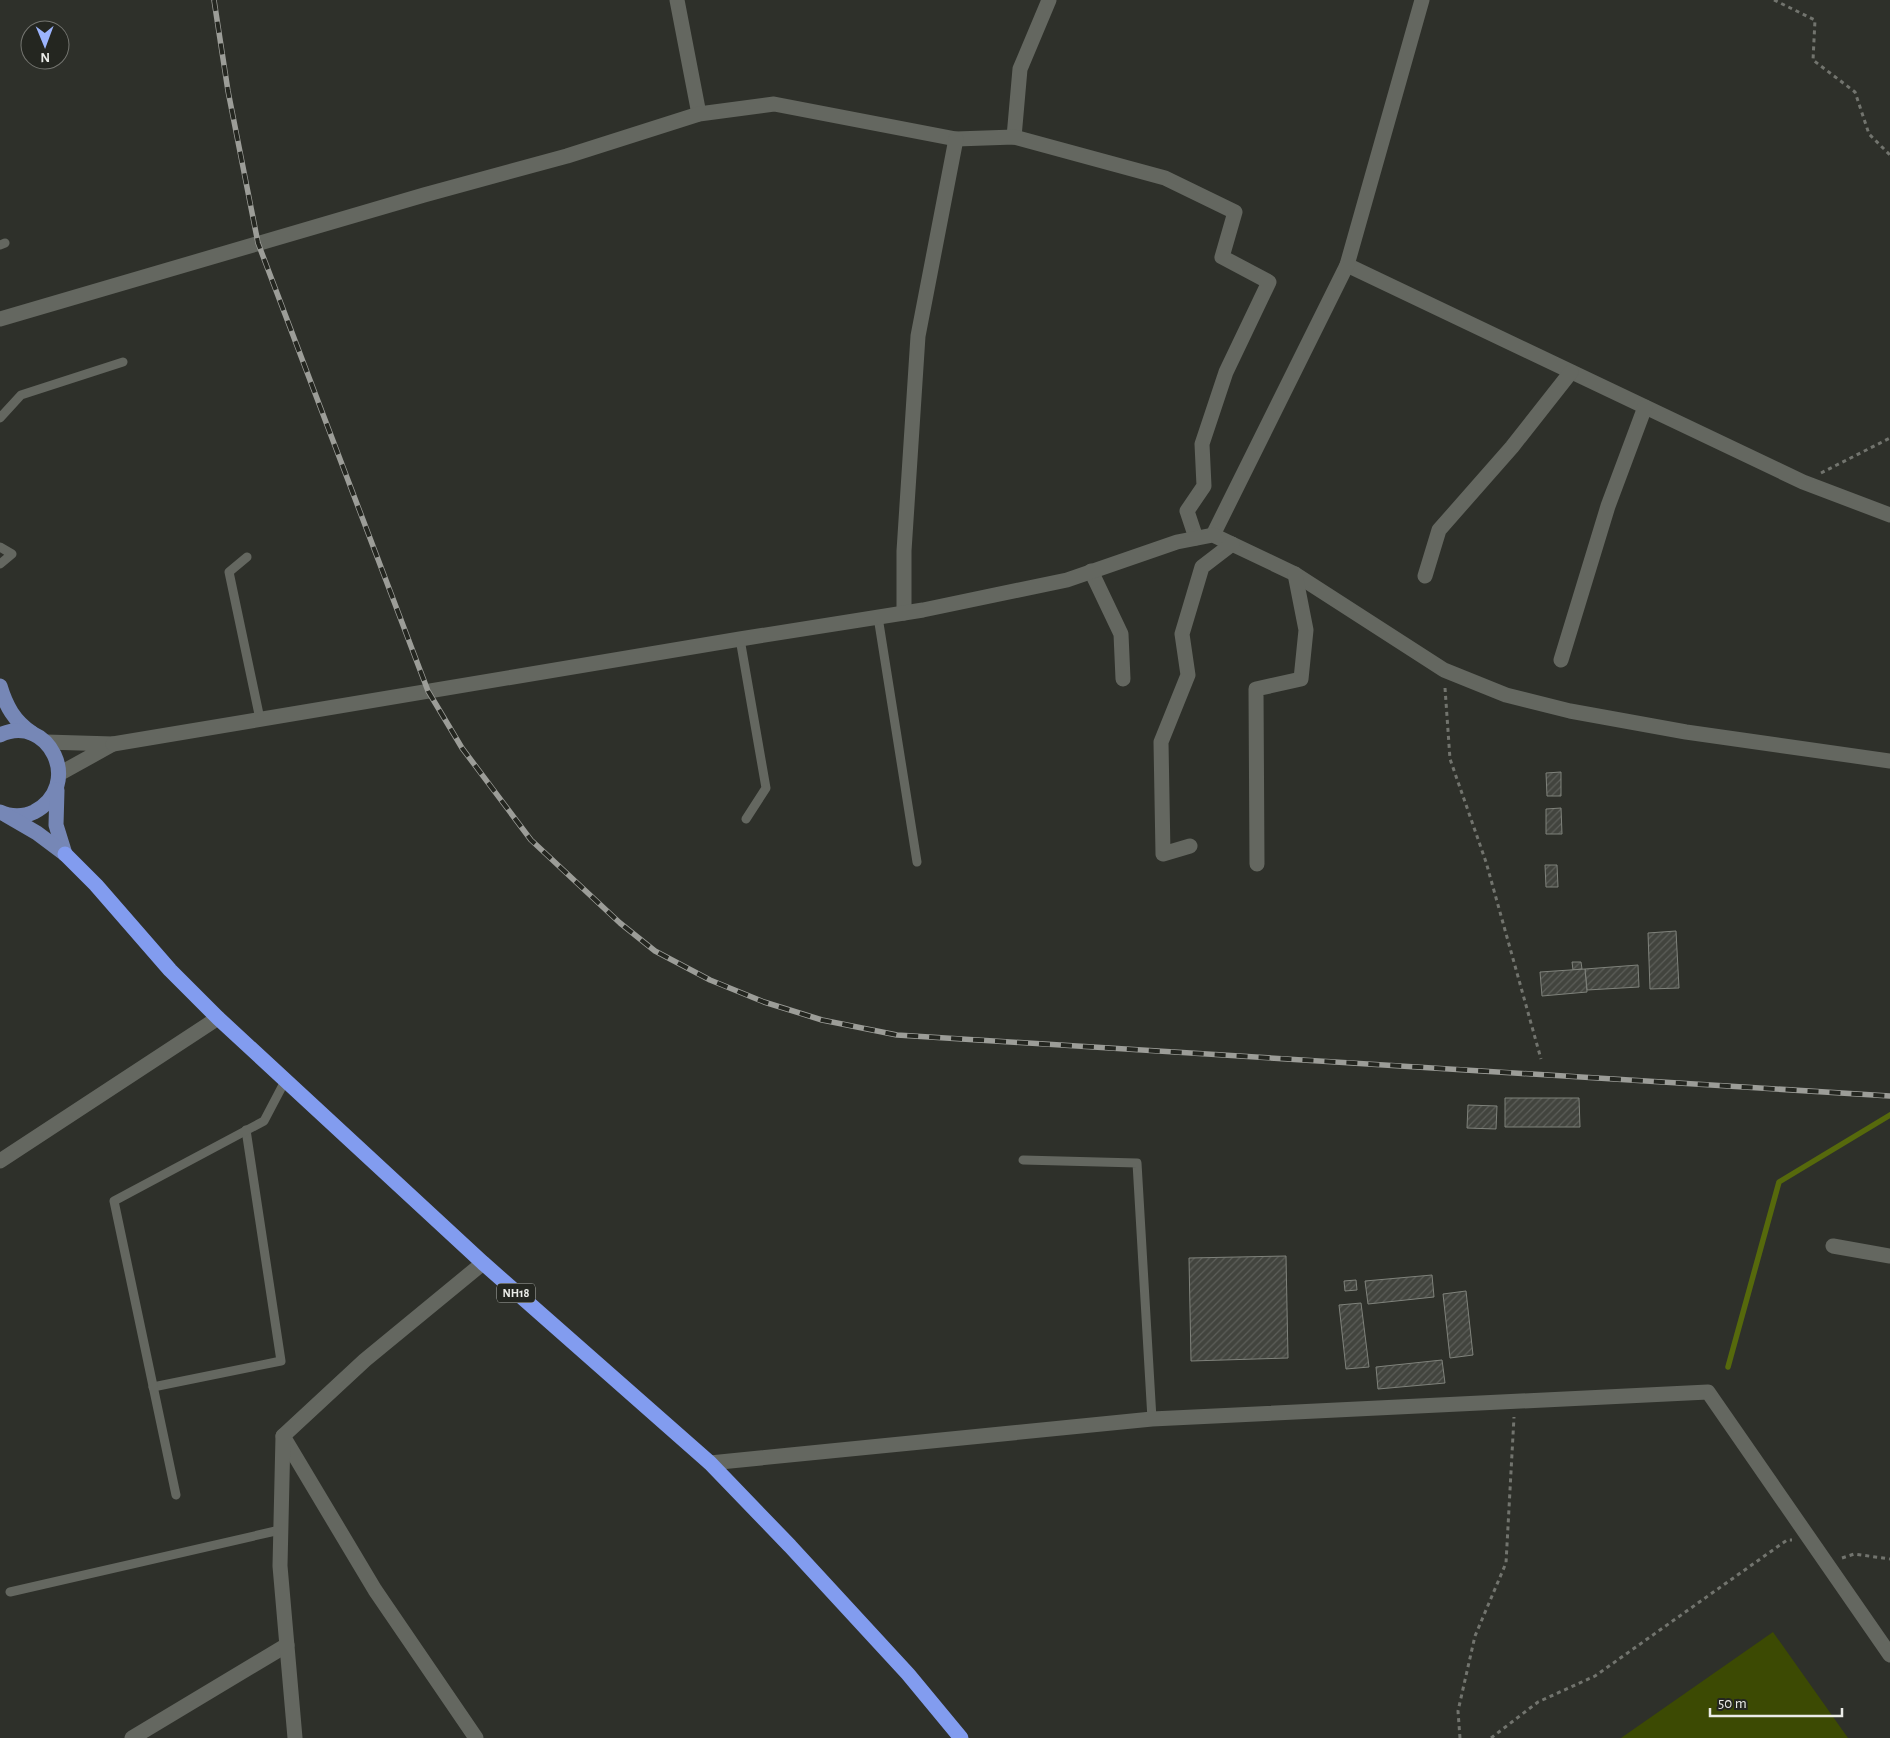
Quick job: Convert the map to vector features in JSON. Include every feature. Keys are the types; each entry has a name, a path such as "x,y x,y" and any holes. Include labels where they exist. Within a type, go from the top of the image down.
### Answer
{"highway":[{"name":"NH18","path":"65,854 96,885 170,970 284,1081 483,1263 710,1463 790,1546 908,1674 961,1738"}],"main road":[{"path":"0,686 5,702 13,717 53,751 58,762 59,778 56,825 65,854"},
{"path":"0,735 19,731 39,738"},
{"path":"2,813 17,816 31,813 44,806 53,795 59,778"},
{"path":"2,813 36,832 65,854"}],"street":[{"path":"677,0 699,114"},
{"path":"1014,138 1020,69 1049,0"},
{"path":"1213,536 1347,264 1422,0"},
{"path":"0,319 414,197 567,156 699,114 774,104 956,138 1014,138 1165,178 1235,212 1222,257 1269,282 1226,372 1202,444 1204,486 1187,511 1196,538"},
{"path":"904,613 904,551 918,336 956,138"},
{"path":"1347,264 1803,482 1890,515"},
{"path":"1425,576 1439,530 1512,447 1571,372"},
{"path":"1561,660 1608,506 1645,407"},
{"path":"39,738 113,744 740,638 904,613 1067,580 1177,542 1213,536 1295,574 1444,670 1506,695 1570,711 1686,732 1890,761"},
{"path":"1190,846 1163,854 1161,742 1188,675 1182,634 1202,566 1232,544"},
{"path":"1091,571 1121,634 1123,679"},
{"path":"1257,864 1256,689 1301,678 1306,630 1295,574"},
{"path":"59,778 113,744"},
{"path":"0,1160 218,1018"},
{"path":"1833,1246 1890,1256"},
{"path":"295,1738 280,1566 283,1436 365,1360 483,1263"},
{"path":"710,1463 1152,1419 1708,1392 1890,1655"},
{"path":"283,1436 375,1590 476,1738"},
{"path":"132,1738 287,1644"}],"lane":[{"path":"0,418 21,395 124,362"},
{"path":"0,548 12,554 0,564"},
{"path":"247,557 229,572 260,719"},
{"path":"878,617 917,862"},
{"path":"740,638 766,788 746,819"},
{"path":"176,1495 114,1200 264,1121 284,1081"},
{"path":"153,1387 280,1361 246,1130"},
{"path":"1023,1160 1136,1163 1152,1419"},
{"path":"10,1592 280,1530"}],"path":[{"path":"1774,0 1815,20 1813,60 1855,92 1869,134 1890,155"},
{"path":"1803,482 1890,438"},
{"path":"1444,670 1450,759 1486,862 1541,1059"},
{"path":"1460,1738 1458,1711 1475,1636 1506,1563 1514,1401"},
{"path":"1491,1738 1538,1702 1595,1676 1787,1540 1811,1541"},
{"path":"1827,1563 1854,1554 1890,1560"}],"green space":[{"path":"1773,1632 1848,1738 1621,1738"}],"building":[{"path":"1561,772 1561,796 1547,796 1546,773"},
{"path":"1561,808 1562,834 1546,834 1546,809"},
{"path":"1545,865 1557,865 1558,887 1546,887"},
{"path":"1676,931 1679,988 1650,989 1648,933"},
{"path":"1572,962 1581,962 1582,969 1573,970"},
{"path":"1638,965 1639,987 1587,990 1585,969"},
{"path":"1585,969 1587,992 1542,996 1540,972"},
{"path":"1505,1098 1579,1098 1580,1127 1505,1127"},
{"path":"1468,1105 1497,1106 1496,1129 1467,1128"},
{"path":"1286,1256 1288,1358 1191,1361 1189,1258"},
{"path":"1432,1275 1434,1297 1368,1304 1365,1281"},
{"path":"1356,1280 1357,1290 1345,1291 1344,1281"},
{"path":"1466,1291 1473,1355 1450,1358 1443,1294"},
{"path":"1361,1303 1369,1367 1346,1369 1339,1305"},
{"path":"1442,1360 1445,1383 1378,1389 1376,1367"}],"waterway":[{"path":"1728,1367 1779,1182 1890,1115"}],"railway":[{"path":"214,0 228,91 258,243 428,691 462,748 531,840 620,923 655,951 710,980 764,1002 822,1020 897,1035 1890,1096"}]}
